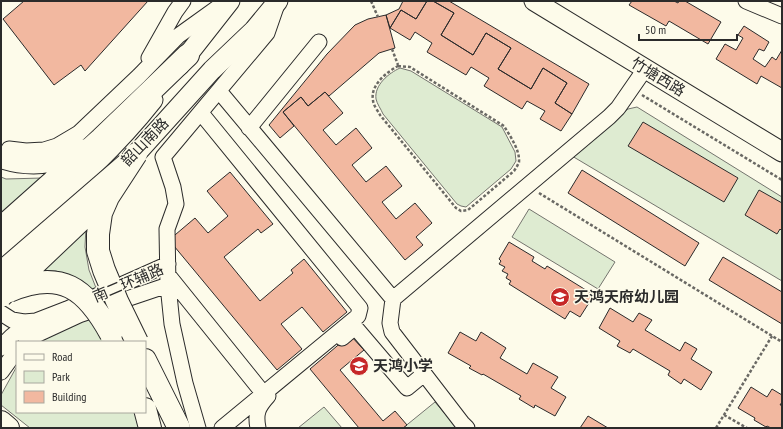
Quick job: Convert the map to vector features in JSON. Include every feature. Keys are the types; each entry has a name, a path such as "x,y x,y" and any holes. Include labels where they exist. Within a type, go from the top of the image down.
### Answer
{"highway":[{"path":"1,228 101,139 188,55"},
{"path":"1,154 19,162 37,163 59,160 78,152 101,139"},
{"path":"2,304 94,207 136,154"},
{"path":"136,154 108,197 101,213 98,234 98,252 117,301 137,341"},
{"path":"2,304 20,287 44,282 61,283 79,292 90,302 102,317 113,338"},
{"path":"146,362 180,428"},
{"path":"146,412 150,428"},
{"path":"1,422 8,428"}],"main road":[{"name":"韶山南路","path":"1,250 98,162 139,117 230,1"},
{"name":"竹塘西路","path":"534,1 782,152"},
{"name":"竹塘西路","path":"558,1 782,138"},
{"name":"韶山南路","path":"1,271 136,154 212,70 254,30 278,2"}],"street":[{"path":"139,76 175,12 183,1"},
{"path":"1,154 44,150 57,146 79,133 139,76 178,36 226,1"},
{"path":"746,1 782,16"},
{"path":"263,393 168,274 167,229 176,204 173,187 163,157 267,33 278,2"},
{"path":"249,128 318,42"},
{"path":"467,428 392,332 390,323 393,299 609,117 618,108 644,69"},
{"path":"218,91 393,299"},
{"path":"201,113 360,308 358,316 222,428"},
{"path":"19,341 38,334 168,274"},
{"name":"南二环辅路","path":"2,304 12,320 24,322 36,321 168,274 172,324 185,383 198,428"},
{"path":"2,304 13,343"},
{"path":"1,372 13,343 36,321"},
{"path":"258,428 256,418 259,406 268,396 356,327 407,388 424,374"}],"path":[{"path":"371,1 378,17"},
{"path":"392,49 398,66"},
{"path":"398,66 410,67 504,126 518,152 519,163 514,171 468,210 461,211 456,208 380,115 372,100 375,88 379,82 383,77 398,66"},
{"path":"631,89 782,180"},
{"path":"527,186 782,342"},
{"path":"716,428 772,336"},
{"path":"724,415 747,428"}],"green space":[{"path":"400,68 411,71 502,127 515,152 516,161 511,169 466,207 457,204 383,114 377,103 376,94 380,84 387,76"},
{"path":"637,107 782,197 782,281 572,156 628,109"},
{"path":"1,177 6,179 42,178 1,216"},
{"path":"529,209 615,262 598,289 512,237"},
{"path":"86,226 85,247 89,270 100,298 70,276 56,271 39,270"},
{"path":"94,316 107,341 43,341 52,335"},
{"path":"16,368 16,413 141,413 146,428 30,428 1,405 1,395"},
{"path":"435,402 457,428 403,428"},
{"path":"324,407 342,428 298,428"}],"building":[{"path":"24,1 148,1 85,71 81,65 54,85 3,19"},
{"path":"403,1 427,1 416,19 401,10 390,28 386,15 399,9"},
{"path":"427,1 433,1 454,13 441,35 473,55 486,33 511,48 498,69 531,89 543,68 567,83 555,103 572,114 561,131 540,119 545,111 527,101 522,109 484,86 489,78 471,67 466,75 427,52 432,43 415,32 410,40 390,28 401,10 416,19"},
{"path":"433,1 449,1 589,84 572,114 555,103 567,83 543,68 531,89 498,69 511,48 486,33 473,55 441,35 454,13"},
{"path":"632,1 674,1 678,3 679,1 685,1 721,22 708,44 669,21 666,26 629,5"},
{"path":"386,15 395,48 379,53 329,96 325,92 308,106 301,97 283,112 294,126 280,138 269,125 327,54 355,25 368,19"},
{"path":"744,26 769,42 764,51 759,49 753,59 765,67 772,57 776,60 782,50 782,88 761,76 757,84 716,59 725,44 736,50 743,38 738,35"},
{"path":"325,92 343,113 323,130 336,145 356,128 372,148 352,165 366,182 386,166 402,186 382,202 396,219 415,203 432,223 416,237 423,245 405,260 283,112 301,97 308,106"},
{"path":"643,122 738,178 724,202 628,146"},
{"path":"582,170 699,243 685,266 568,193"},
{"path":"230,172 273,224 261,233 258,229 224,257 260,301 293,273 291,270 304,259 347,312 323,332 302,307 281,324 302,349 277,370 169,240 195,218 208,233 228,216 207,191"},
{"path":"759,190 782,203 782,231 780,229 777,234 745,215"},
{"path":"509,242 534,257 532,261 545,269 547,266 594,295 580,317 570,311 565,319 509,284 511,281 506,278 508,274 502,271 505,267 499,264 501,261 499,259"},
{"path":"723,257 782,292 782,324 709,280"},
{"path":"610,308 633,322 639,313 652,320 645,330 680,351 685,342 697,349 691,359 712,372 701,390 684,379 681,384 668,375 670,371 633,349 630,353 617,346 620,341 599,328"},
{"path":"460,332 476,341 481,332 506,348 500,358 527,374 533,363 558,377 551,388 566,397 555,416 535,405 534,408 519,399 521,396 483,374 482,375 469,368 471,366 448,353"},
{"path":"350,335 364,350 340,370 383,421 395,411 407,425 403,428 359,428 310,369"},
{"path":"751,387 767,397 772,389 782,395 782,402 780,405 782,405 782,428 766,427 754,420 755,418 738,408"},
{"path":"588,416 608,428 580,428"}],"place":[{"name":"天鸿天府幼儿园","path":"560,297"},
{"name":"天鸿小学","path":"359,366"}]}
